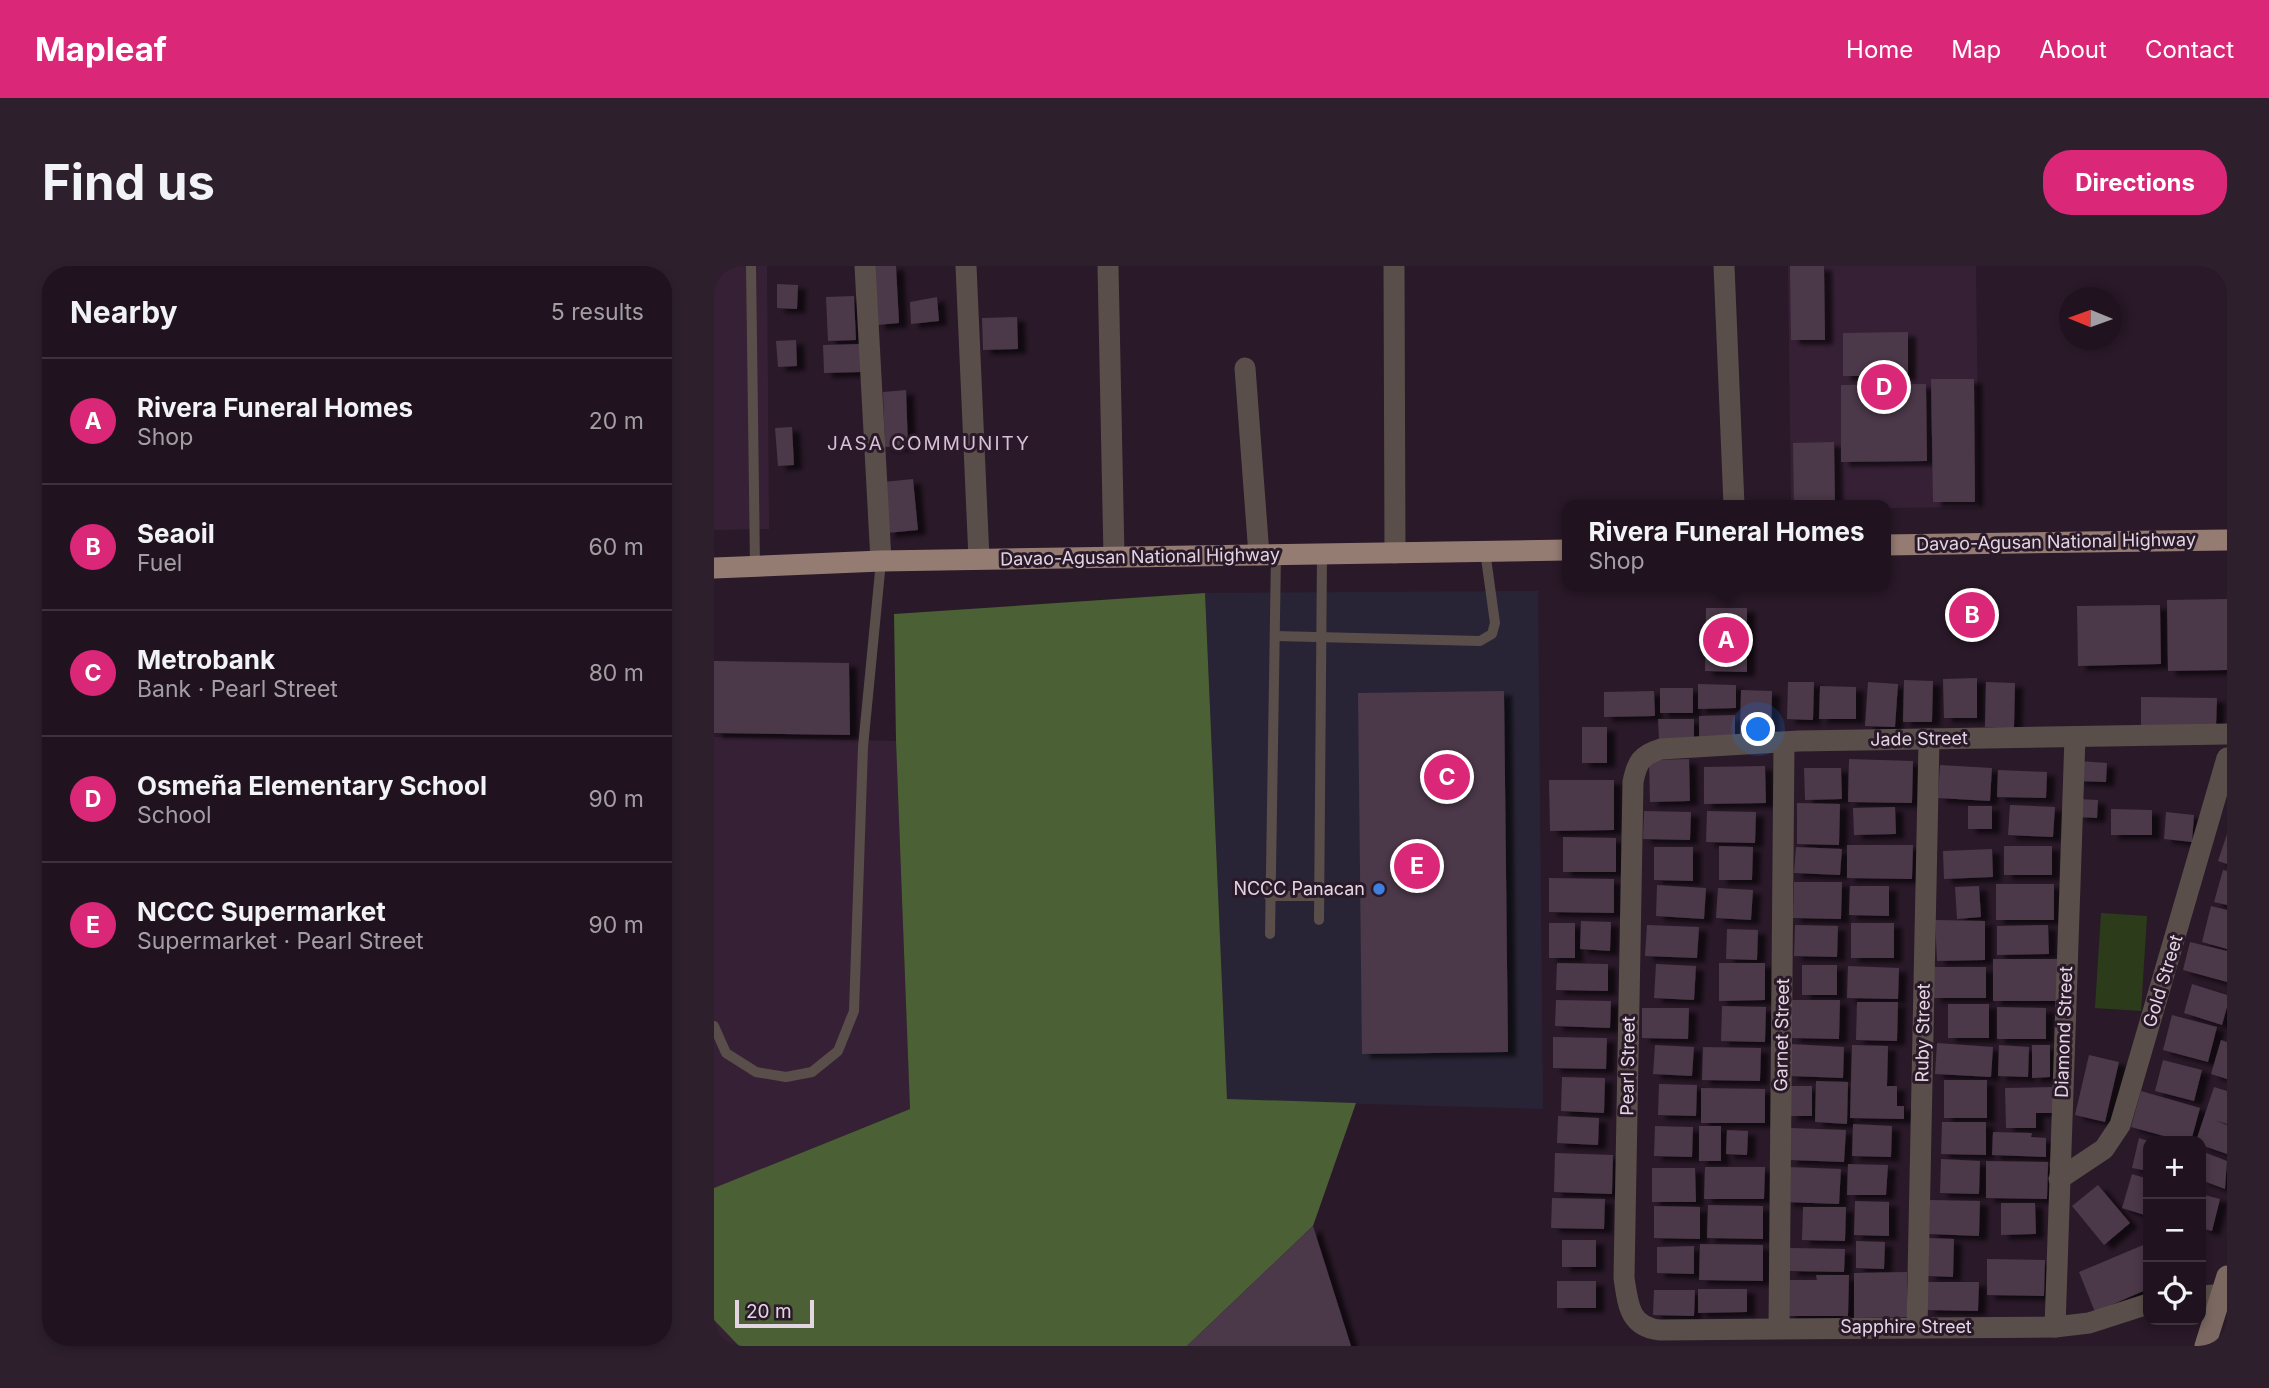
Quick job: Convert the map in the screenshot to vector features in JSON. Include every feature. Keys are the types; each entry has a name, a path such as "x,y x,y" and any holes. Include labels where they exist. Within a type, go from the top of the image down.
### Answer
{"main road":[{"name":"Davao-Agusan National Highway","path":"1891,545 2227,540"},
{"name":"Davao-Agusan National Highway","path":"714,568 881,561 1562,550"}],"street":[{"path":"865,266 881,561"},
{"path":"966,266 979,559"},
{"path":"1108,266 1114,557"},
{"path":"1394,266 1395,553"},
{"path":"1724,266 1734,500"},
{"path":"1245,368 1268,554"},
{"name":"Jade Street","path":"1633,782 1637,762 1646,753 1661,749 1784,742 2227,734"},
{"name":"Diamond Street","path":"2055,1327 2076,737"},
{"name":"Ruby Street","path":"1917,1327 1928,739"},
{"name":"Garnet Street","path":"1779,1328 1784,742"},
{"name":"Gold Street","path":"2059,1179 2104,1149 2120,1125 2227,758"},
{"name":"Pearl Street","path":"1633,782 1624,1278 1627,1300 1634,1319 1647,1329 1660,1330"},
{"path":"2204,1346 2219,1290"},
{"name":"Sapphire Street","path":"1660,1330 2055,1327 2089,1323 2143,1306"}],"lane":[{"path":"751,266 755,566"},
{"path":"1275,636 1480,641 1492,634 1495,623 1485,551"},
{"path":"1268,554 1275,636 1269,934"},
{"path":"1319,920 1322,554"},
{"path":"714,1026 726,1053 756,1072 786,1077 812,1072 838,1051 854,1011 863,747 881,561"},
{"path":"1269,897 1319,896"}],"shaded area":[{"path":"714,266 767,266 769,529 714,530"},
{"path":"1788,266 1976,266 1979,507 1891,508 1891,500 1791,500"},
{"name":"NCCC Panacan","path":"1538,591 1543,1109 1227,1100 1205,593"},
{"path":"714,737 896,741 910,1109 714,1188"},
{"path":"714,1320 739,1346 714,1346"}],"green space":[{"path":"1205,593 1227,1099 1356,1103 1313,1226 1187,1346 739,1346 714,1320 714,1188 910,1109 896,741 894,614"},
{"path":"2101,913 2147,916 2141,1011 2095,1008"}],"building":[{"path":"873,266 896,266 899,323 877,325"},
{"path":"1790,266 1824,266 1825,340 1791,340"},
{"path":"777,284 798,285 797,309 777,308"},
{"path":"854,296 856,340 828,341 826,297"},
{"path":"937,297 939,321 911,324 910,302"},
{"path":"1017,317 1018,349 983,350 982,318"},
{"path":"1908,332 1908,376 1843,376 1843,333"},
{"path":"796,340 797,366 778,367 776,341"},
{"path":"861,344 862,372 824,373 823,345"},
{"path":"1931,379 1974,379 1975,502 1933,502"},
{"path":"1926,384 1927,461 1841,462 1841,385"},
{"path":"906,390 908,446 885,447 883,392"},
{"path":"792,427 794,465 778,466 775,428"},
{"path":"1834,442 1835,500 1794,500 1793,443"},
{"path":"913,479 918,530 887,533 883,482"},
{"path":"2227,599 2227,670 2168,671 2167,600"},
{"path":"2160,605 2161,664 2078,666 2077,606"},
{"path":"1706,608 1747,608 1747,672 1705,671"},
{"path":"714,661 849,663 850,735 714,733"},
{"path":"1977,678 1977,718 1944,718 1943,679"},
{"path":"1904,680 1933,681 1932,722 1903,722"},
{"path":"1788,682 1814,682 1813,720 1787,719"},
{"path":"1868,682 1898,684 1895,727 1865,726"},
{"path":"1986,682 2015,683 2014,728 1985,727"},
{"path":"1698,684 1736,685 1736,708 1698,709"},
{"path":"1820,686 1856,687 1856,719 1819,719"},
{"path":"1660,688 1693,688 1693,713 1660,713"},
{"path":"1741,690 1772,691 1771,737 1740,736"},
{"path":"1504,691 1508,1052 1362,1054 1358,693"},
{"path":"1654,691 1655,716 1604,717 1604,692"},
{"path":"2141,697 2217,698 2216,727 2141,725"},
{"path":"1735,715 1735,739 1699,740 1699,716"},
{"path":"1658,719 1694,719 1694,740 1659,740"},
{"path":"1582,727 1607,727 1607,763 1582,763"},
{"path":"1689,759 1690,801 1650,802 1649,760"},
{"path":"1849,759 1913,761 1912,803 1848,802"},
{"path":"2079,761 2107,763 2106,782 2077,781"},
{"path":"1940,765 1992,768 1990,801 1938,798"},
{"path":"1765,766 1766,803 1704,804 1704,767"},
{"path":"1804,768 1841,768 1842,799 1805,800"},
{"path":"1998,770 2047,772 2046,798 1997,797"},
{"path":"1549,780 1614,780 1614,830 1550,831"},
{"path":"2078,799 2098,800 2097,818 2078,817"},
{"path":"1797,803 1840,804 1839,845 1797,844"},
{"path":"2010,805 2055,807 2053,837 2008,835"},
{"path":"1968,806 1992,806 1992,829 1968,829"},
{"path":"1895,807 1896,834 1854,835 1853,808"},
{"path":"2111,809 2152,810 2152,835 2111,835"},
{"path":"1644,811 1691,812 1690,840 1643,839"},
{"path":"1707,811 1756,812 1755,843 1706,842"},
{"path":"2166,812 2194,815 2192,842 2164,839"},
{"path":"2227,834 2227,864 2218,861"},
{"path":"1563,837 1616,838 1616,872 1563,872"},
{"path":"1847,845 1913,845 1912,879 1847,878"},
{"path":"1719,846 1753,847 1752,880 1719,880"},
{"path":"2004,846 2052,846 2052,875 2004,875"},
{"path":"1654,847 1693,847 1693,881 1654,880"},
{"path":"1796,847 1842,849 1840,875 1794,873"},
{"path":"1992,849 1993,877 1944,879 1943,851"},
{"path":"2223,870 2227,871 2227,905 2214,902"},
{"path":"1549,878 1614,879 1614,913 1549,912"},
{"path":"1794,882 1842,882 1841,919 1793,918"},
{"path":"1996,884 2054,884 2054,920 1996,920"},
{"path":"1657,885 1706,888 1704,919 1656,916"},
{"path":"1850,886 1889,886 1889,916 1849,915"},
{"path":"1979,886 1981,917 1957,919 1955,887"},
{"path":"1718,888 1753,890 1751,920 1716,918"},
{"path":"2211,906 2227,910 2227,949 2202,942"},
{"path":"1935,920 1985,921 1985,960 1937,961"},
{"path":"1581,921 1611,922 1610,951 1580,949"},
{"path":"1549,923 1575,923 1575,958 1549,958"},
{"path":"1851,923 1894,923 1894,958 1851,958"},
{"path":"1647,925 1699,927 1697,958 1645,956"},
{"path":"1795,925 1838,926 1837,957 1794,956"},
{"path":"2048,925 2049,954 1997,955 1997,926"},
{"path":"1727,929 1758,930 1757,960 1726,959"},
{"path":"2190,942 2227,951 2227,982 2183,970"},
{"path":"1993,959 2057,959 2057,1001 1993,1001"},
{"path":"1557,963 1608,964 1608,991 1556,990"},
{"path":"1719,963 1765,963 1765,1000 1719,1001"},
{"path":"1656,964 1696,966 1694,1000 1654,998"},
{"path":"1802,965 1837,965 1837,995 1802,995"},
{"path":"1848,966 1899,968 1898,999 1847,998"},
{"path":"1933,967 1986,967 1986,998 1933,998"},
{"path":"2192,984 2227,995 2222,1025 2184,1013"},
{"path":"1556,1000 1611,1001 1610,1028 1555,1026"},
{"path":"1792,1000 1840,1000 1839,1039 1792,1038"},
{"path":"1857,1002 1898,1002 1897,1041 1856,1040"},
{"path":"1948,1004 1989,1004 1989,1038 1948,1038"},
{"path":"1722,1006 1766,1007 1765,1042 1721,1041"},
{"path":"1997,1007 2046,1008 2046,1039 1997,1039"},
{"path":"1642,1008 1689,1008 1688,1039 1642,1038"},
{"path":"2172,1015 2217,1027 2208,1062 2163,1050"},
{"path":"1553,1037 1607,1038 1606,1069 1553,1068"},
{"path":"2221,1040 2227,1042 2227,1079 2211,1074"},
{"path":"1937,1043 1993,1047 1991,1077 1935,1074"},
{"path":"1791,1044 1844,1047 1843,1078 1790,1076"},
{"path":"1655,1045 1694,1047 1692,1076 1653,1074"},
{"path":"1852,1045 1888,1046 1887,1086 1897,1086 1897,1106 1904,1106 1904,1119 1850,1118"},
{"path":"1999,1045 2029,1047 2028,1077 1998,1076"},
{"path":"2032,1045 2050,1045 2050,1077 2032,1078"},
{"path":"1703,1047 1761,1048 1760,1081 1702,1080"},
{"path":"2089,1055 2119,1062 2105,1122 2075,1115"},
{"path":"2163,1060 2202,1070 2194,1101 2155,1091"},
{"path":"1562,1077 1605,1078 1604,1113 1561,1111"},
{"path":"1944,1080 1987,1080 1987,1118 1944,1118"},
{"path":"1816,1081 1848,1082 1847,1124 1815,1122"},
{"path":"1659,1084 1697,1085 1696,1116 1658,1115"},
{"path":"1790,1086 1812,1086 1812,1116 1790,1116"},
{"path":"2056,1087 2056,1113 2036,1113 2036,1128 2006,1128 2005,1088"},
{"path":"2214,1087 2227,1091 2227,1124 2214,1120 2227,1125 2227,1154 2206,1147 2206,1136 2198,1136"},
{"path":"1701,1088 1765,1089 1765,1123 1701,1123"},
{"path":"2141,1091 2200,1108 2192,1136 2164,1136 2131,1127"},
{"path":"1558,1116 1599,1118 1598,1145 1557,1143"},
{"path":"1942,1122 1986,1122 1986,1155 1941,1154"},
{"path":"1853,1124 1892,1126 1891,1157 1852,1156"},
{"path":"1655,1126 1693,1127 1692,1157 1654,1156"},
{"path":"1699,1126 1721,1126 1721,1161 1699,1161"},
{"path":"1791,1128 1846,1130 1844,1162 1790,1160"},
{"path":"1727,1130 1748,1131 1747,1155 1726,1154"},
{"path":"1993,1132 2032,1133 2031,1137 2046,1138 2046,1157 1992,1155"},
{"path":"2139,1138 2143,1139 2143,1170 2132,1168"},
{"path":"1555,1153 1613,1155 1612,1194 1554,1192"},
{"path":"2206,1153 2227,1161 2225,1189 2206,1182"},
{"path":"1941,1159 1980,1161 1979,1194 1940,1193"},
{"path":"1986,1161 2048,1162 2047,1199 1986,1198"},
{"path":"1848,1164 1888,1165 1886,1195 1847,1195"},
{"path":"1705,1167 1765,1167 1764,1199 1704,1199"},
{"path":"1787,1167 1841,1169 1839,1204 1785,1202"},
{"path":"1652,1168 1695,1168 1696,1202 1652,1202"},
{"path":"2132,1174 2143,1177 2143,1214 2122,1208"},
{"path":"2098,1185 2130,1223 2104,1245 2072,1206"},
{"path":"2206,1195 2220,1199 2212,1231 2206,1229"},
{"path":"1552,1198 1605,1199 1604,1229 1551,1228"},
{"path":"1930,1200 1980,1201 1979,1236 1929,1234"},
{"path":"1855,1201 1889,1202 1889,1236 1854,1235"},
{"path":"2001,1203 2035,1203 2036,1234 2001,1235"},
{"path":"1708,1205 1763,1206 1763,1239 1707,1238"},
{"path":"1654,1206 1700,1207 1700,1239 1654,1238"},
{"path":"1803,1207 1846,1207 1845,1241 1802,1240"},
{"path":"1313,1226 1351,1346 1187,1346"},
{"path":"1929,1238 1954,1239 1953,1277 1928,1276"},
{"path":"1562,1240 1596,1240 1596,1267 1562,1267"},
{"path":"1856,1241 1885,1242 1884,1269 1856,1268"},
{"path":"1700,1244 1763,1245 1763,1281 1699,1280"},
{"path":"2143,1245 2143,1291 2095,1312 2079,1272"},
{"path":"1694,1246 1694,1274 1657,1273 1657,1247"},
{"path":"1790,1248 1845,1249 1844,1272 1790,1271"},
{"path":"1987,1259 2045,1260 2044,1296 1987,1295"},
{"path":"1907,1272 1907,1317 1854,1318 1854,1273"},
{"path":"1816,1275 1849,1275 1848,1316 1787,1316 1788,1280 1817,1280"},
{"path":"1557,1281 1596,1281 1596,1308 1557,1308"},
{"path":"1928,1282 1979,1282 1978,1311 1927,1310"},
{"path":"1698,1289 1747,1289 1747,1312 1698,1313"},
{"path":"1654,1290 1695,1290 1694,1316 1653,1315"}],"place":[{"name":"Osmeña Elementary School","path":"1884,387"},
{"name":"Seaoil","path":"1972,615"},
{"name":"Rivera Funeral Homes","path":"1726,640"},
{"name":"Metrobank","path":"1447,777"},
{"name":"NCCC Supermarket","path":"1417,866"},
{"name":"NCCC Panacan","path":"1379,889"}],"district":[{"name":"JASA COMMUNITY","path":"929,443"}]}
